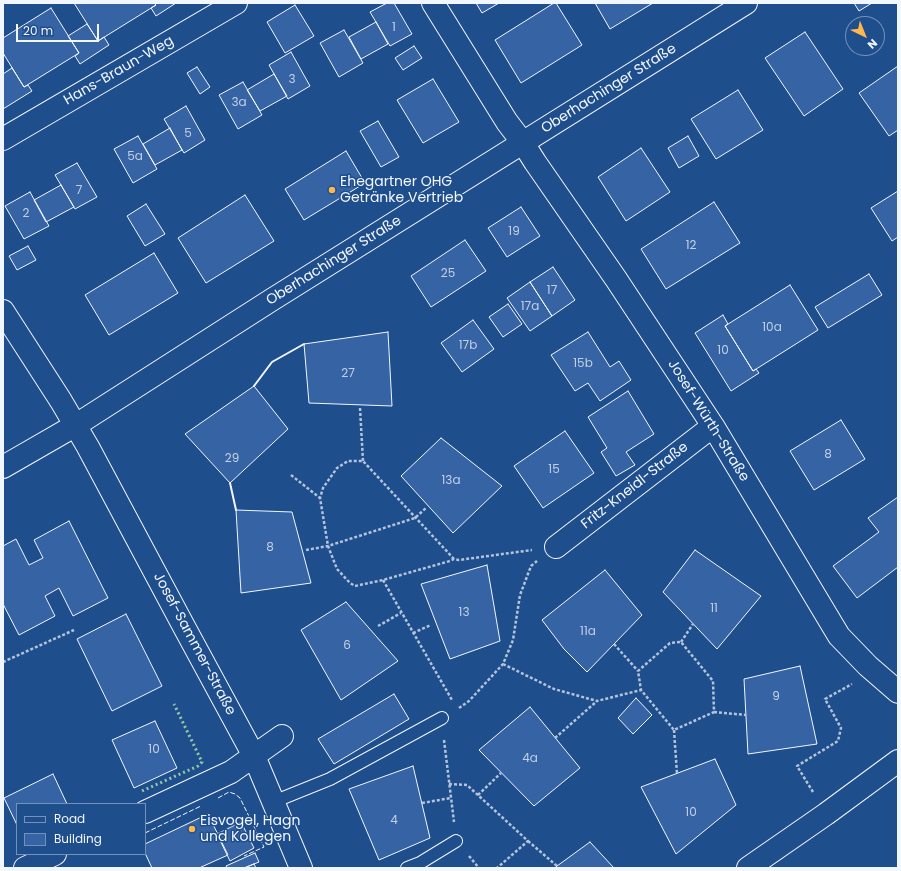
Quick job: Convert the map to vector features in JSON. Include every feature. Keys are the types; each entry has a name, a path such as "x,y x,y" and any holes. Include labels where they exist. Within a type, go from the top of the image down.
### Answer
{"street":[{"name":"Hans-Braun-Weg","path":"3,139 236,3"},
{"name":"Josef-Würth-Straße","path":"433,3 507,122 616,279 713,426 839,636 868,666 898,692"},
{"name":"Oberhachinger Straße","path":"3,467 76,425 273,299 746,3"},
{"name":"Josef-Sammer-Straße","path":"3,311 76,425 254,756 301,868"},
{"name":"Fritz-Kneidl-Straße","path":"556,546 713,426"},
{"path":"146,812 231,772 282,736"},
{"path":"748,868 826,814 898,761"},
{"path":"25,868 53,855"}],"lane":[{"path":"273,802 330,779 442,718"},
{"path":"407,868 420,863 456,841"}],"path":[{"path":"360,408 363,461 454,559"},
{"path":"363,461 348,461 337,468 323,488 320,498 328,546 337,569 350,583 355,586 383,580 454,559 459,560 556,546"},
{"path":"291,474 320,498"},
{"path":"306,550 328,546 415,518 426,508"},
{"path":"556,546 530,566 520,595 513,640 503,664 469,701 442,718 449,784 467,785 557,866"},
{"path":"383,580 458,709"},
{"path":"378,626 401,613"},
{"path":"681,642 693,624"},
{"path":"414,633 431,625"},
{"path":"3,662 74,630"},
{"path":"638,671 670,643 681,642"},
{"path":"681,642 713,681 714,712"},
{"path":"614,644 638,671 641,690 674,730 677,774"},
{"path":"503,664 554,689 597,701"},
{"path":"826,814 797,766 838,741 841,728 825,699 854,683 868,666"},
{"path":"555,738 597,701 641,690"},
{"path":"674,730 714,712 746,715"},
{"path":"478,795 501,773"},
{"path":"422,803 451,798"},
{"path":"497,868 528,840"}],"building":[{"path":"74,3 154,3 156,5 98,41"},
{"path":"154,3 176,3 156,16 151,8 156,5"},
{"path":"387,3 394,3 412,34 390,46 370,12"},
{"path":"476,3 499,3 482,13"},
{"path":"556,3 582,45 521,83 495,40"},
{"path":"595,3 653,3 610,29"},
{"path":"854,3 872,3 859,11"},
{"path":"295,5 314,36 285,53 267,22"},
{"path":"51,8 79,53 24,87 3,53 3,38"},
{"path":"376,22 388,44 361,59 349,37"},
{"path":"87,24 98,41 104,37 109,45 80,64 75,56 79,53 68,36"},
{"path":"344,30 363,63 339,77 320,43"},
{"path":"805,32 843,89 804,116 765,58"},
{"path":"414,46 422,58 403,70 395,58"},
{"path":"291,52 310,86 288,99 269,65"},
{"path":"898,66 898,130 889,136 859,93"},
{"path":"197,67 210,87 200,94 187,73"},
{"path":"12,68 24,87 28,85 32,91 3,109 3,74"},
{"path":"274,74 287,96 260,111 247,90"},
{"path":"433,79 459,122 423,143 397,100"},
{"path":"243,82 262,115 238,129 219,95"},
{"path":"738,90 763,130 716,159 691,119"},
{"path":"186,106 205,140 184,153 164,119"},
{"path":"378,121 399,157 381,167 360,131"},
{"path":"170,128 182,150 155,165 143,144"},
{"path":"138,136 157,169 133,183 114,149"},
{"path":"688,136 699,156 679,168 668,148"},
{"path":"641,148 670,192 626,221 598,177"},
{"path":"346,151 365,183 304,220 285,189"},
{"path":"77,163 97,197 75,209 55,175"},
{"path":"61,185 74,207 46,222 34,200"},
{"path":"898,191 898,237 892,241 871,208"},
{"path":"30,192 49,226 24,239 5,206"},
{"path":"245,195 274,241 206,283 178,238"},
{"path":"714,202 740,243 666,289 641,249"},
{"path":"146,204 165,234 145,246 127,216"},
{"path":"521,207 540,236 507,257 488,228"},
{"path":"465,240 486,271 431,307 411,276"},
{"path":"28,246 36,260 17,270 9,256"},
{"path":"154,253 178,293 109,335 85,295"},
{"path":"553,267 575,300 552,316 530,282"},
{"path":"869,274 882,295 828,328 815,307"},
{"path":"530,282 552,316 530,331 507,298"},
{"path":"790,285 818,330 753,371 725,326"},
{"path":"508,304 522,324 503,337 489,317"},
{"path":"723,315 728,324 725,326 753,371 756,369 759,373 731,391 695,333"},
{"path":"473,320 494,349 462,372 441,343"},
{"path":"388,332 392,406 309,403 304,344"},
{"path":"588,332 610,367 619,361 631,380 600,401 588,383 575,391 551,355"},
{"path":"254,386 288,429 230,483 185,434"},
{"path":"628,391 654,434 626,452 635,465 616,476 601,452 607,448 588,417"},
{"path":"841,420 865,459 814,490 790,451"},
{"path":"565,431 594,473 543,508 514,466"},
{"path":"441,438 502,486 453,533 401,476"},
{"path":"898,497 898,567 857,598 833,566 879,532 868,518"},
{"path":"236,510 292,512 311,583 241,593"},
{"path":"69,521 108,598 73,616 59,588 45,596 55,616 19,635 3,604 3,546 16,539 29,565 43,558 34,540"},
{"path":"695,550 761,596 717,649 663,592"},
{"path":"487,565 500,641 450,659 421,584"},
{"path":"605,570 642,615 587,672 564,649 542,620"},
{"path":"346,602 398,661 341,700 301,630"},
{"path":"126,614 162,686 112,711 77,639"},
{"path":"800,666 817,744 748,754 744,679"},
{"path":"394,694 409,719 334,764 318,739"},
{"path":"636,698 652,715 633,734 618,718"},
{"path":"530,707 580,768 534,806 479,750"},
{"path":"155,721 177,768 134,788 112,740"},
{"path":"715,759 736,805 676,854 641,787"},
{"path":"413,766 430,838 379,860 349,789"},
{"path":"53,774 67,803 16,803 16,823 4,798"},
{"path":"208,814 228,855 199,868 152,868 146,855 146,844"},
{"path":"241,822 254,848 230,861 217,834"},
{"path":"590,842 614,868 555,868 557,866"},
{"path":"255,853 259,862 244,868 227,868 226,866"},
{"path":"254,864 256,868 244,868"}],"hedge":[{"path":"142,791 198,766 202,762 174,704"}],"fence":[{"path":"218,798 229,792 240,798 264,847 244,856"},
{"path":"146,833 201,806"}],"wall":[{"path":"254,386 272,362 304,344"},
{"path":"230,483 236,510"}],"place":[{"name":"Ehegartner OHG Getränke Vertrieb","path":"332,190"},
{"name":"Eisvogel, Hagn und Kollegen","path":"192,829"}]}
